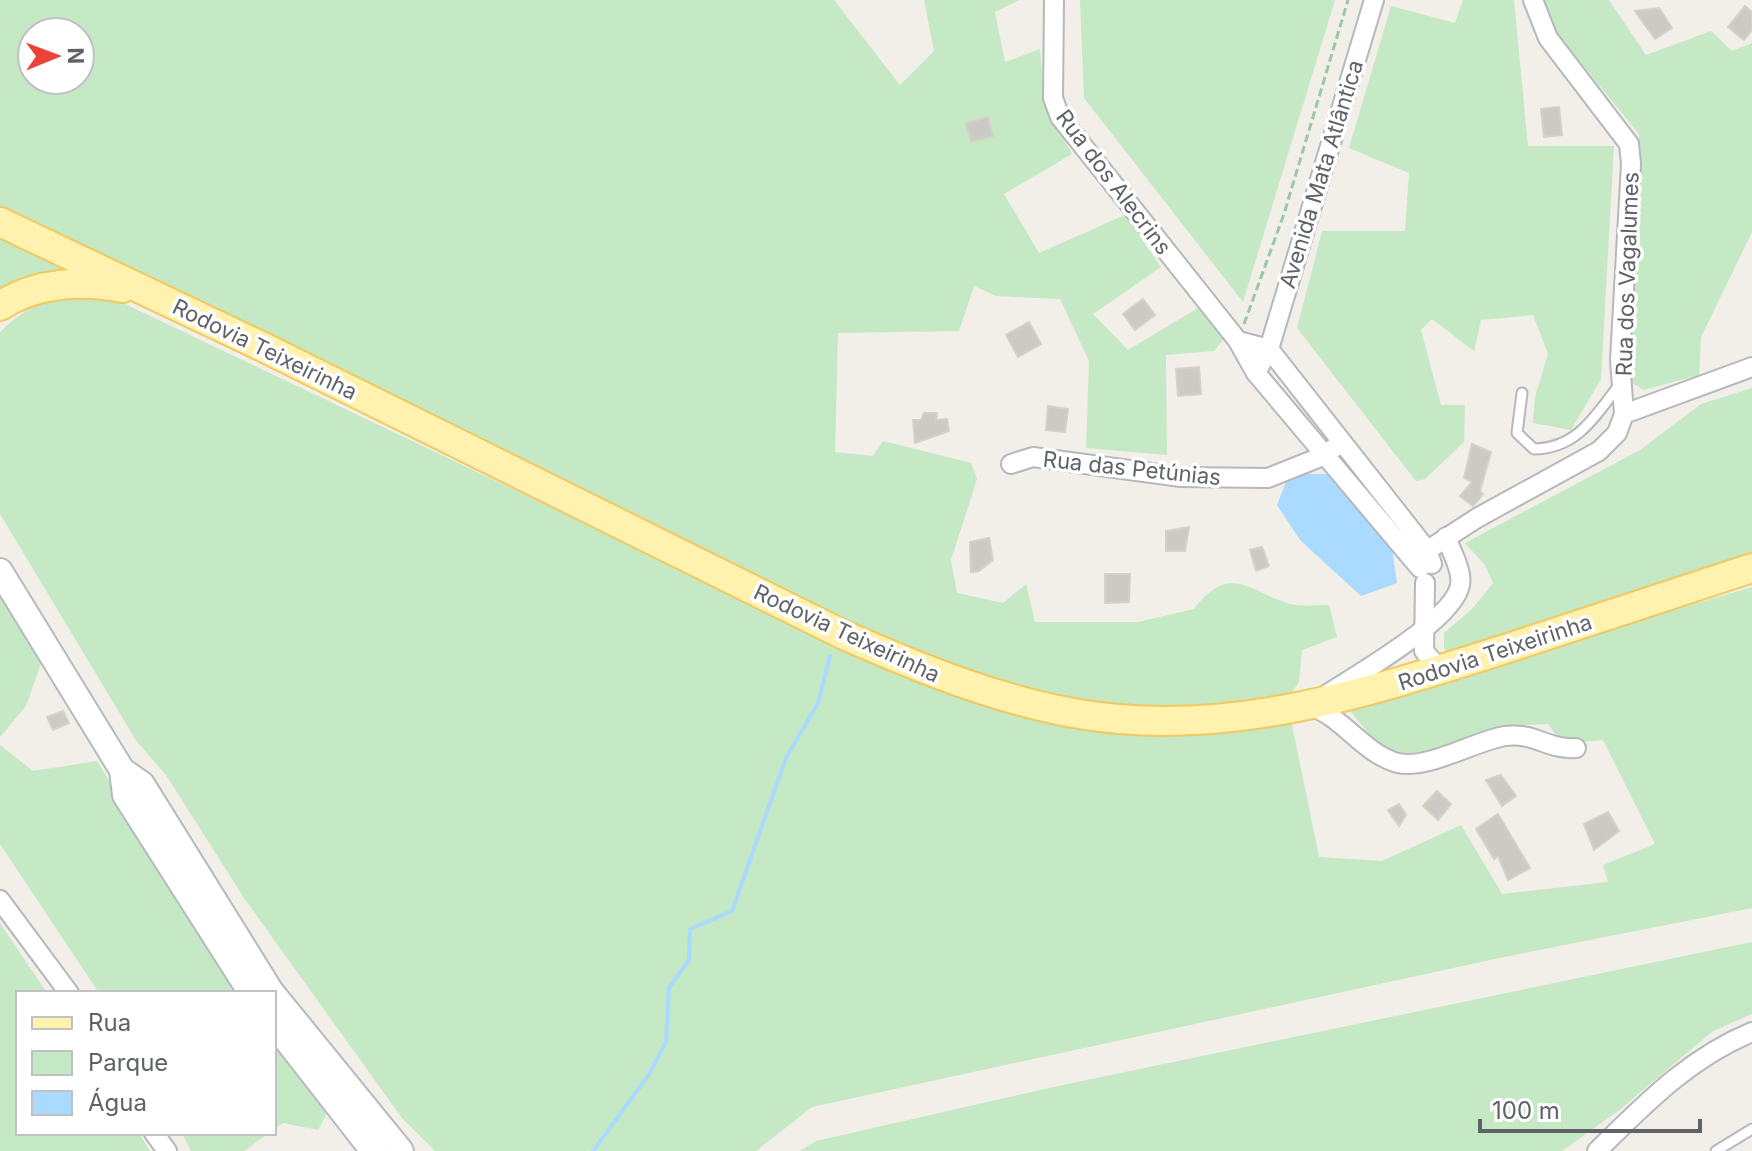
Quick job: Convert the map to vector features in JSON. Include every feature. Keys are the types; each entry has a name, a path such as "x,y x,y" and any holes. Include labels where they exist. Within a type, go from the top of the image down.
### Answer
{"main road":[{"name":"Rodovia Teixeirinha","path":"0,222 150,292 844,635 932,674 1079,714 1166,720 1231,718 1311,706 1440,670 1752,568"},
{"path":"0,306 31,291 73,282 150,292"},
{"path":"0,571 122,770 142,784 271,991"},
{"path":"122,770 125,795 250,991"},
{"path":"276,998 401,1151"},
{"path":"276,1027 373,1151"}],"street":[{"name":"Rua dos Alecrins","path":"1054,0 1053,98 1060,117 1238,341 1256,373"},
{"name":"Avenida Mata Atlântica","path":"1256,373 1269,349 1374,0"},
{"name":"Rua dos Vagalumes","path":"1533,0 1548,38 1629,144 1631,164 1620,360 1624,414"},
{"path":"1238,341 1269,349 1341,443 1426,572"},
{"path":"1440,670 1424,651 1426,572 1446,537 1599,451 1617,433 1624,414 1752,367"},
{"path":"1256,373 1323,456 1426,572"},
{"name":"Rua das Petúnias","path":"1011,464 1033,457 1181,477 1253,479 1268,478 1323,456 1341,443"},
{"path":"1311,706 1424,631 1460,585 1446,537"},
{"path":"1311,706 1332,714 1367,747 1397,763 1412,764 1506,736 1529,736 1558,749 1576,748"},
{"path":"0,900 68,991"},
{"path":"1597,1151 1686,1067 1718,1046 1752,1032"}],"lane":[{"path":"1522,393 1517,433 1534,449 1556,448 1586,428 1622,381"},
{"path":"1716,1151 1752,1129"}],"path":[{"name":"Avenida Mata Atlântica","path":"1238,341 1284,214 1348,0"}],"green space":[{"path":"0,0 834,0 900,85 934,51 924,0 1019,0 995,12 1005,62 1040,49 1045,105 1072,154 1004,194 1039,253 1125,215 1161,267 1093,314 1128,350 1198,308 1223,340 1214,351 1166,355 1167,455 1086,448 1089,361 1060,299 996,296 974,286 959,331 838,333 835,452 873,456 883,441 971,463 977,479 951,560 957,593 1003,603 1026,584 1035,622 1138,622 1194,609 1219,586 1230,583 1241,584 1290,604 1329,605 1337,637 1302,650 1299,682 1288,698 1131,708 1051,696 993,679 854,624 0,207"},
{"path":"1080,0 1335,0 1243,302 1084,98"},
{"path":"1463,0 1514,0 1528,146 1614,146 1601,379 1571,430 1533,423 1535,397 1548,354 1533,315 1481,320 1474,351 1432,319 1421,330 1441,405 1465,405 1464,442 1425,479 1416,481 1297,328 1322,231 1405,231 1409,173 1349,148 1391,6 1455,23"},
{"path":"1539,0 1609,0 1646,55 1711,31 1732,51 1752,43 1752,232 1701,337 1699,375 1644,390 1631,382 1639,134 1540,13"},
{"path":"0,232 80,270 50,272 0,288"},
{"path":"102,293 833,642 1020,709 1291,720 1319,857 1382,861 1461,825 1502,894 1608,882 1603,865 1655,844 1603,740 1562,744 1548,724 1513,726 1414,756 1378,745 1347,707 1752,587 1752,908 1504,957 812,1107 756,1151 435,1151 402,1118 244,898 166,775 137,742 0,514 0,332 36,306 72,296"},
{"path":"1752,388 1752,555 1449,656 1444,648 1444,633 1472,609 1493,583 1485,565 1465,543 1640,450 1701,404"},
{"path":"0,592 42,661 26,706 0,737"},
{"path":"0,745 33,771 97,761 240,991 98,991 0,844"},
{"path":"0,923 46,991 16,991 16,1135 140,1135 150,1151 0,1151"},
{"path":"1752,942 1752,1014 1713,1031 1618,1111 1562,1151 800,1151 816,1141 1058,1086"},
{"path":"276,1041 328,1111 318,1130 283,1123 276,1128"},
{"path":"183,1135 266,1135 244,1151 191,1151"}],"water":[{"path":"1289,474 1328,474 1391,542 1397,583 1361,596 1300,540 1277,505"}],"building":[{"path":"1745,6 1752,12 1752,30 1744,40 1728,27"},
{"path":"1659,8 1672,28 1655,39 1635,11"},
{"path":"1559,107 1562,135 1544,137 1541,109"},
{"path":"988,117 993,136 971,142 966,123"},
{"path":"1143,299 1155,315 1135,330 1123,314"},
{"path":"1029,322 1041,344 1018,357 1006,335"},
{"path":"1199,367 1201,394 1178,396 1176,369"},
{"path":"1048,406 1068,409 1065,432 1046,430"},
{"path":"924,413 937,413 936,420 947,419 949,431 915,443 913,420 921,420"},
{"path":"1472,444 1491,452 1480,491 1483,494 1473,506 1460,496 1472,482 1464,478"},
{"path":"1189,527 1185,551 1166,551 1166,531"},
{"path":"989,538 993,560 979,571 971,572 970,542"},
{"path":"1262,547 1269,566 1256,571 1250,550"},
{"path":"1105,574 1130,574 1129,602 1105,603"},
{"path":"63,711 69,723 53,730 47,717"},
{"path":"1501,775 1516,796 1502,806 1486,780"},
{"path":"1437,791 1451,804 1438,820 1423,806"},
{"path":"1399,804 1406,815 1399,826 1388,810"},
{"path":"1608,812 1619,831 1594,850 1584,824"},
{"path":"1498,814 1530,868 1508,880 1498,856 1494,859 1476,829"}],"waterway":[{"path":"593,1151 648,1076 666,1042 669,988 689,960 690,929 732,911 786,758 818,703 830,656"}]}
